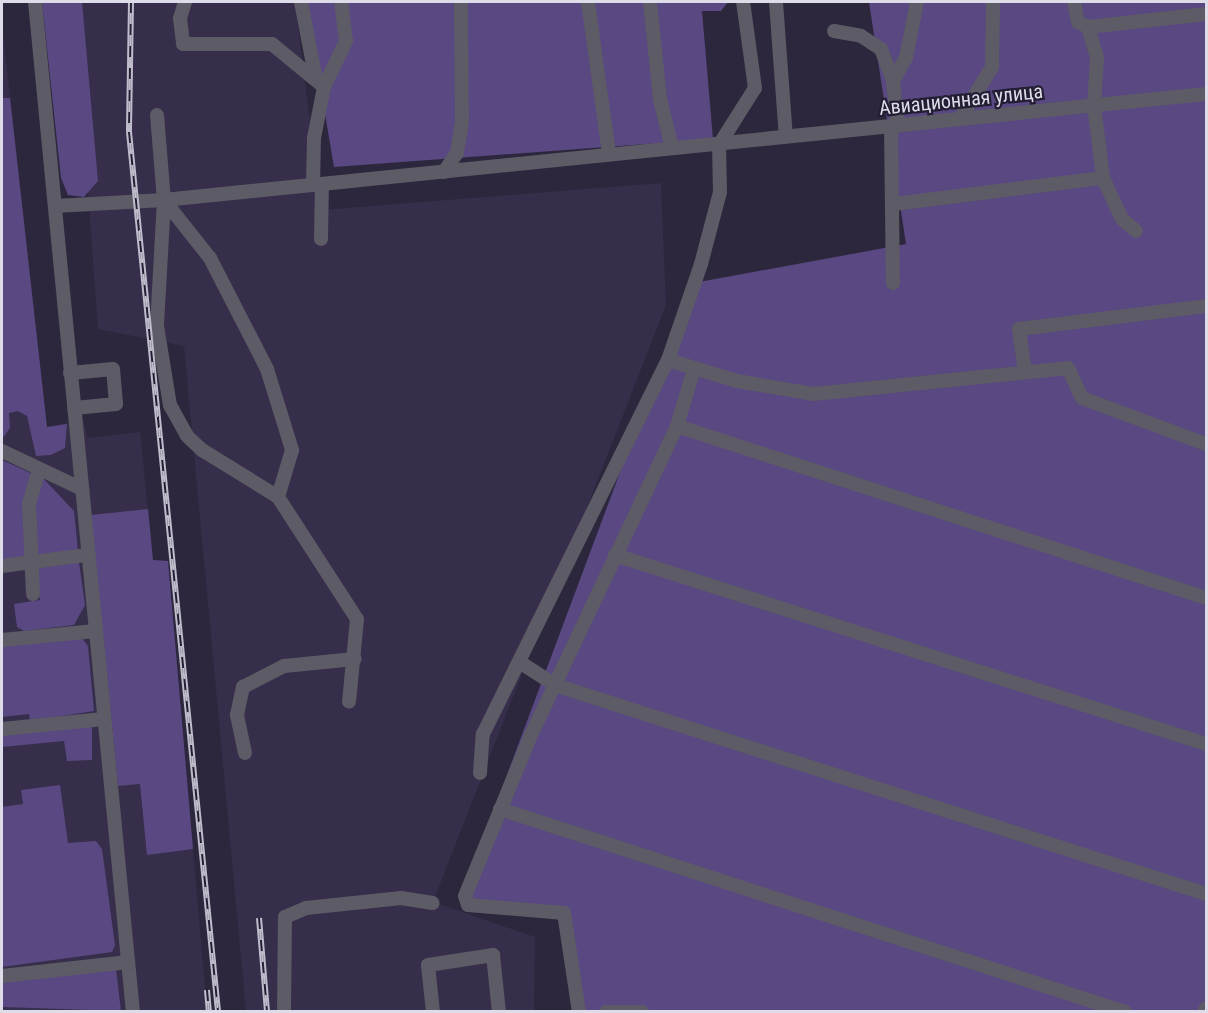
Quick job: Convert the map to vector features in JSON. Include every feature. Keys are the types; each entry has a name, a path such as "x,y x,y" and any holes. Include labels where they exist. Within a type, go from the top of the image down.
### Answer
{"street":[{"path":"35,2 133,1011"},
{"path":"185,2 180,18 183,44 272,44 320,83"},
{"path":"301,2 320,83 314,138 321,238"},
{"path":"320,83 346,41 341,2"},
{"path":"444,172 457,153 462,123 461,2"},
{"path":"588,2 609,154"},
{"path":"650,2 660,99 672,148"},
{"path":"480,773 483,735 521,663 668,360 720,192 719,145 755,88 743,2"},
{"path":"776,2 786,137"},
{"path":"893,81 906,58 917,2"},
{"path":"960,119 992,67 993,2"},
{"path":"1074,2 1078,22 1088,27 1206,14"},
{"path":"1088,27 1098,66 1094,105 1103,178 1122,219 1136,231"},
{"path":"834,31 861,36 881,49 893,81 895,126 893,283"},
{"name":"Авиационная улица","path":"55,206 164,200 1206,94"},
{"path":"157,115 164,200 157,326 170,405 187,436 202,450 278,497 357,619 355,659 349,702"},
{"path":"894,204 1103,178"},
{"path":"164,200 210,258 267,369 292,450 278,497"},
{"path":"1025,372 1019,329 1206,306"},
{"path":"668,360 693,369 813,394 1068,368 1082,398 1206,444"},
{"path":"70,373 113,369 116,404 74,408"},
{"path":"579,1011 564,913 464,901 500,809 555,685 677,426 693,369"},
{"path":"677,426 1206,598"},
{"path":"2,451 82,489"},
{"path":"33,594 29,561 29,504 39,470"},
{"path":"2,566 87,555"},
{"path":"615,555 1206,744"},
{"path":"2,640 96,631"},
{"path":"245,753 237,715 243,687 284,666 355,659"},
{"path":"521,663 555,685 1206,894"},
{"path":"2,729 104,719"},
{"path":"500,809 1125,1011"},
{"path":"284,1011 285,917 306,908 401,898 433,903"},
{"path":"433,1011 428,965 492,955 499,1011"},
{"path":"2,976 129,962"},
{"path":"606,1011 642,1011"}],"shaded area":[{"path":"42,2 82,2 98,181 84,197 68,195 61,178"},
{"path":"74,2 295,2 321,210 661,183 666,305 433,902 535,937 534,1011 246,1011 184,346 98,329"},
{"path":"306,2 728,2 721,11 702,11 713,139 334,167"},
{"path":"869,2 1206,2 1206,1011 572,1011 559,914 461,898 647,400 699,282 906,244"},
{"path":"2,24 47,427 84,420 87,438 140,432 153,560 168,561 207,1011 2,1011"},
{"path":"2,98 10,98 47,427 67,424 65,448 51,455 36,456 27,416 18,411 9,413 10,428 2,439"},
{"path":"2,460 33,474 25,558 2,560"},
{"path":"42,477 74,511 78,551 33,557 32,521"},
{"path":"148,509 153,560 168,561 193,849 147,855 140,784 118,786 91,515"},
{"path":"79,562 85,605 74,625 24,631 17,627 14,604 40,600 35,566"},
{"path":"81,637 88,646 94,711 30,721 29,714 2,717 2,645"},
{"path":"92,726 92,760 67,761 64,741 2,747 2,735"},
{"path":"60,785 68,843 96,841 102,849 115,945 112,952 2,967 2,807 23,804 21,790"},
{"path":"116,969 121,1011 2,1007 2,982"}],"railway":[{"path":"131,2 129,132 218,1012"},
{"path":"259,918 267,1012"},
{"path":"207,990 209,1012"}]}
